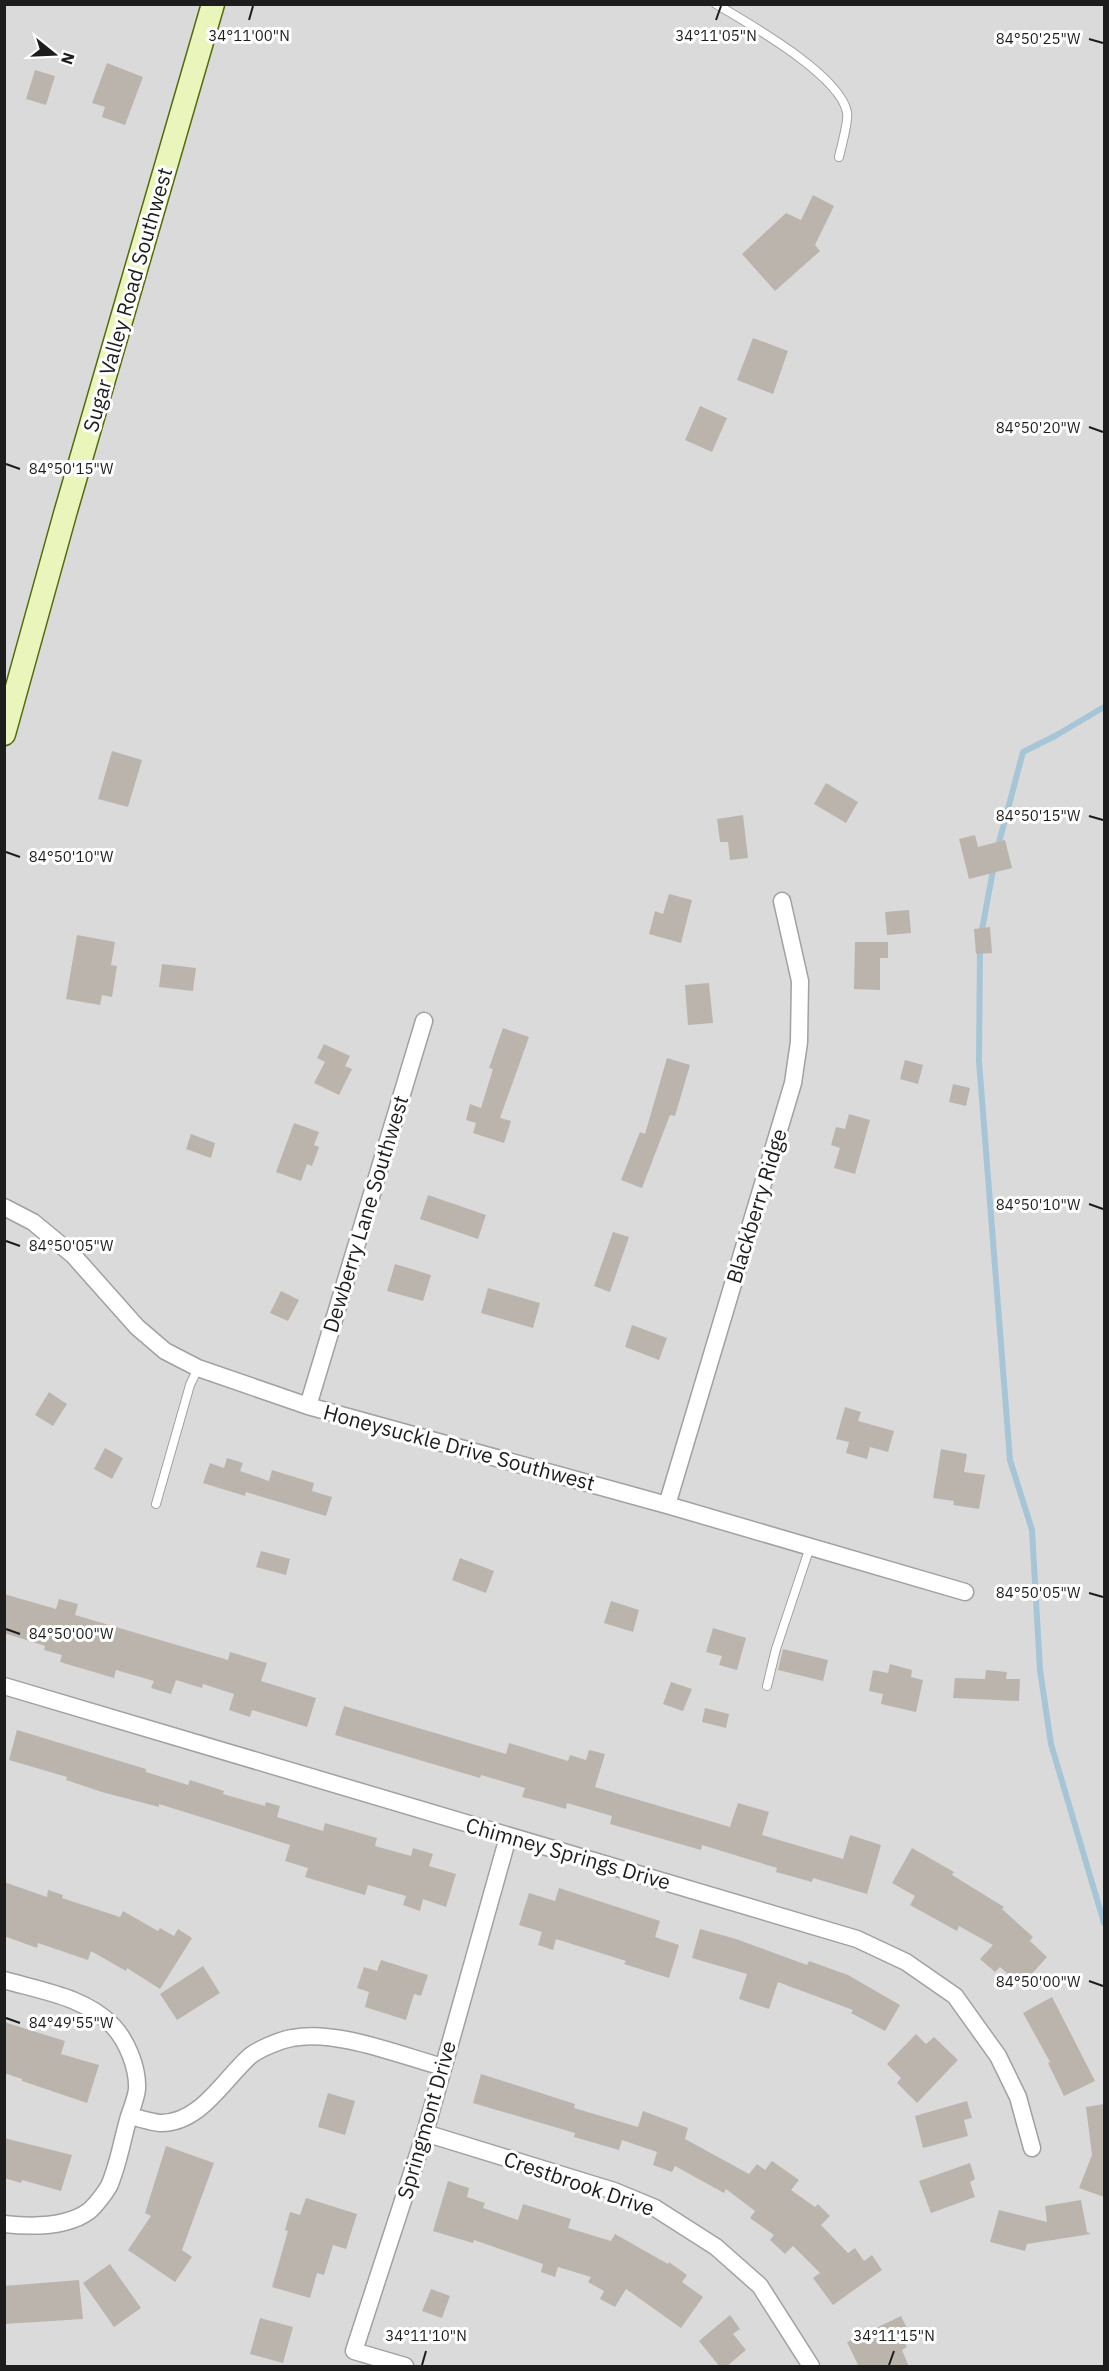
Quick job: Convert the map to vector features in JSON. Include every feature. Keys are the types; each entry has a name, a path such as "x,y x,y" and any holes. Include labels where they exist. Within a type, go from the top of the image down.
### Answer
{"street":[{"name":"Sugar Valley Road Southwest","path":"4,734 213,4"},
{"name":"Blackberry Ridge","path":"667,1505 793,1083 799,1042 800,981 782,901"},
{"name":"Dewberry Lane Southwest","path":"308,1406 424,1021"},
{"name":"Honeysuckle Drive Southwest","path":"4,1207 33,1222 73,1255 137,1327 165,1351 198,1368 308,1406 667,1505 965,1592"},
{"name":"Chimney Springs Drive","path":"4,1686 857,1939 906,1962 955,1996 998,2056 1018,2097 1032,2148"},
{"name":"Springmont Drive","path":"405,2367 354,2351 425,2133 508,1837"},
{"path":"4,1980 71,2000 97,2011 124,2042 133,2065 137,2089 108,2187 89,2211 72,2220 52,2224 34,2226 4,2224"},
{"path":"129,2116 161,2123 176,2120 193,2112 205,2103 252,2055 290,2038 320,2035 336,2038 443,2067"},
{"name":"Crestbrook Drive","path":"425,2133 614,2191 656,2208 716,2247 760,2286 812,2367"}],"lane":[{"path":"716,4 796,54 837,93 848,113 839,157"},
{"path":"156,1504 190,1385 198,1368"},
{"path":"767,1686 776,1649 810,1547"}],"shaded area":[{"path":"5,5 1104,5 1104,2366 5,2366"}],"building":[{"path":"107,63 143,77 125,125 102,117 105,107 92,103"},
{"path":"35,70 55,76 46,105 26,99"},
{"path":"813,195 834,206 815,245 820,251 775,291 742,254 786,213 801,220"},
{"path":"753,338 788,351 773,394 737,380"},
{"path":"700,406 727,418 712,452 685,440"},
{"path":"112,751 142,760 128,807 98,799"},
{"path":"826,783 858,802 846,823 814,804"},
{"path":"743,815 748,858 730,860 728,842 720,842 717,819"},
{"path":"975,835 978,847 1005,840 1012,868 969,879 959,839"},
{"path":"669,894 692,900 681,943 649,934 655,911 663,914"},
{"path":"909,910 911,933 887,935 885,912"},
{"path":"990,927 992,953 976,954 974,929"},
{"path":"77,935 115,942 111,965 117,966 112,997 102,995 100,1005 66,999"},
{"path":"855,942 888,942 888,958 880,958 880,990 854,989"},
{"path":"162,964 196,968 193,991 159,987"},
{"path":"709,983 713,1023 688,1025 685,985"},
{"path":"503,1028 529,1037 500,1118 511,1121 504,1143 473,1133 476,1123 466,1120 470,1104 481,1108 493,1069 489,1068"},
{"path":"324,1044 350,1056 345,1066 352,1069 339,1095 314,1083 325,1062 317,1058"},
{"path":"667,1058 690,1065 675,1116 670,1115 642,1188 621,1180 640,1132 645,1134"},
{"path":"905,1060 923,1065 918,1084 900,1079"},
{"path":"953,1084 970,1088 966,1106 949,1102"},
{"path":"849,1114 870,1120 855,1174 834,1168 840,1148 831,1145 836,1127 845,1129"},
{"path":"294,1123 319,1132 314,1145 319,1147 312,1166 307,1164 301,1181 276,1172"},
{"path":"191,1134 215,1143 211,1158 186,1149"},
{"path":"428,1195 486,1215 478,1239 420,1219"},
{"path":"613,1232 629,1237 610,1292 594,1286"},
{"path":"395,1264 431,1275 423,1301 387,1291"},
{"path":"488,1288 540,1303 533,1328 481,1313"},
{"path":"281,1291 299,1300 288,1321 270,1313"},
{"path":"632,1325 667,1338 659,1360 625,1347"},
{"path":"49,1392 67,1404 53,1426 35,1415"},
{"path":"845,1407 861,1412 858,1421 894,1431 888,1452 870,1447 867,1459 846,1453 849,1442 836,1439"},
{"path":"105,1448 123,1458 112,1479 94,1469"},
{"path":"941,1449 967,1454 964,1472 985,1475 979,1509 953,1505 954,1501 933,1498"},
{"path":"227,1458 243,1463 240,1471 269,1481 272,1470 314,1483 312,1491 332,1497 326,1516 246,1492 245,1496 203,1483 210,1463 224,1468"},
{"path":"261,1551 290,1559 286,1575 256,1567"},
{"path":"460,1558 494,1571 486,1593 452,1580"},
{"path":"4,1594 56,1609 59,1599 78,1604 75,1615 228,1660 230,1652 267,1663 261,1681 316,1698 307,1727 252,1710 250,1717 229,1710 234,1694 203,1684 202,1688 176,1680 171,1694 151,1688 154,1681 116,1670 114,1678 60,1662 62,1655 44,1650 45,1646 4,1633"},
{"path":"611,1601 639,1610 633,1632 604,1623"},
{"path":"713,1628 746,1638 737,1670 719,1665 722,1656 706,1652"},
{"path":"783,1649 828,1660 823,1681 778,1670"},
{"path":"890,1664 912,1670 911,1677 923,1680 916,1712 881,1704 883,1694 869,1691 873,1670 888,1673"},
{"path":"986,1670 1007,1672 1006,1679 1020,1679 1019,1701 953,1698 955,1678 985,1679"},
{"path":"671,1682 692,1689 683,1711 663,1704"},
{"path":"344,1706 506,1754 509,1743 568,1761 570,1755 586,1760 589,1750 605,1754 595,1787 730,1827 738,1803 769,1812 762,1835 843,1859 850,1835 881,1845 867,1894 813,1878 812,1882 776,1872 777,1868 702,1845 701,1850 610,1824 612,1816 567,1803 566,1809 522,1797 525,1788 481,1775 480,1778 335,1735"},
{"path":"705,1708 729,1714 726,1728 702,1722"},
{"path":"17,1730 146,1769 146,1772 188,1785 190,1780 224,1791 223,1794 265,1806 266,1802 280,1806 277,1817 323,1831 325,1823 377,1838 375,1846 411,1856 413,1848 433,1854 429,1866 456,1874 446,1907 423,1899 420,1911 403,1905 406,1896 368,1885 365,1895 305,1877 308,1868 285,1861 290,1845 159,1804 159,1807 102,1792 66,1780 67,1777 9,1760"},
{"path":"912,1848 954,1872 952,1875 1004,1907 1002,1909 1033,1937 1030,1941 1047,1957 1021,1986 1000,1967 995,1972 980,1959 993,1945 959,1926 957,1931 910,1905 915,1896 892,1883"},
{"path":"4,1882 47,1897 48,1890 63,1895 62,1898 120,1917 123,1911 158,1931 160,1928 174,1936 178,1929 192,1938 160,1989 127,1968 126,1971 91,1951 88,1960 38,1943 37,1948 4,1936"},
{"path":"559,1888 660,1921 655,1937 679,1945 669,1978 624,1964 626,1961 556,1939 553,1950 538,1945 542,1932 519,1925 529,1893 555,1901"},
{"path":"700,1929 736,1939 807,1965 809,1961 848,1975 900,2005 885,2031 851,2013 853,2010 778,1982 769,2009 739,1999 747,1974 692,1958"},
{"path":"381,1960 428,1975 421,1996 414,1994 406,2020 365,2007 369,1992 357,1988 364,1967 377,1971"},
{"path":"203,1966 220,1993 177,2020 160,1994"},
{"path":"1052,1997 1095,2081 1064,2096 1048,2063 1050,2062 1023,2013"},
{"path":"4,2022 65,2041 61,2054 99,2065 87,2103 4,2073"},
{"path":"916,2034 926,2044 934,2037 958,2060 917,2103 897,2083 901,2078 887,2064"},
{"path":"481,2074 575,2104 574,2108 638,2127 643,2111 688,2128 685,2139 749,2174 757,2164 765,2170 772,2161 799,2180 791,2190 815,2207 818,2204 830,2216 821,2225 848,2253 855,2248 864,2261 872,2255 882,2270 833,2305 813,2278 820,2273 793,2246 785,2254 770,2240 774,2235 750,2218 755,2211 726,2189 724,2193 675,2166 672,2172 653,2165 657,2152 622,2140 619,2150 574,2137 575,2133 473,2103"},
{"path":"328,2093 355,2101 345,2135 318,2127"},
{"path":"967,2101 972,2118 964,2120 968,2136 923,2148 915,2116"},
{"path":"1104,2104 1104,2197 1079,2188 1092,2155 1086,2107"},
{"path":"4,2138 72,2155 61,2191 22,2180 21,2183 4,2178"},
{"path":"166,2146 214,2163 182,2250 192,2257 175,2282 128,2250 151,2216 145,2213"},
{"path":"970,2163 975,2179 970,2182 975,2197 931,2213 919,2181"},
{"path":"448,2181 469,2188 467,2197 485,2203 483,2208 518,2220 523,2204 571,2219 568,2228 611,2241 615,2234 668,2264 669,2262 687,2275 682,2282 703,2297 681,2328 626,2289 615,2307 600,2299 604,2291 588,2282 591,2277 558,2267 555,2277 541,2272 543,2264 474,2240 473,2243 433,2231"},
{"path":"306,2198 357,2214 346,2249 333,2245 324,2275 317,2273 310,2298 272,2287 288,2231 285,2230 290,2212 300,2215"},
{"path":"1081,2200 1087,2232 1091,2234 1027,2244 1025,2251 990,2242 999,2210 1047,2222 1045,2206"},
{"path":"110,2264 141,2308 114,2327 83,2283"},
{"path":"79,2280 83,2319 4,2324 4,2286"},
{"path":"431,2289 450,2296 442,2318 422,2311"},
{"path":"730,2315 740,2329 733,2334 746,2350 726,2367 720,2367 699,2341"},
{"path":"901,2316 908,2330 900,2334 907,2347 902,2350 909,2367 859,2367 847,2342"},
{"path":"260,2318 293,2327 283,2363 250,2354"}],"waterway":[{"path":"997,850 1023,752 1104,707"},
{"path":"981,935 994,865"},
{"path":"980,948 979,1061 1010,1460 1032,1530 1040,1670 1051,1744 1104,1923"}]}
